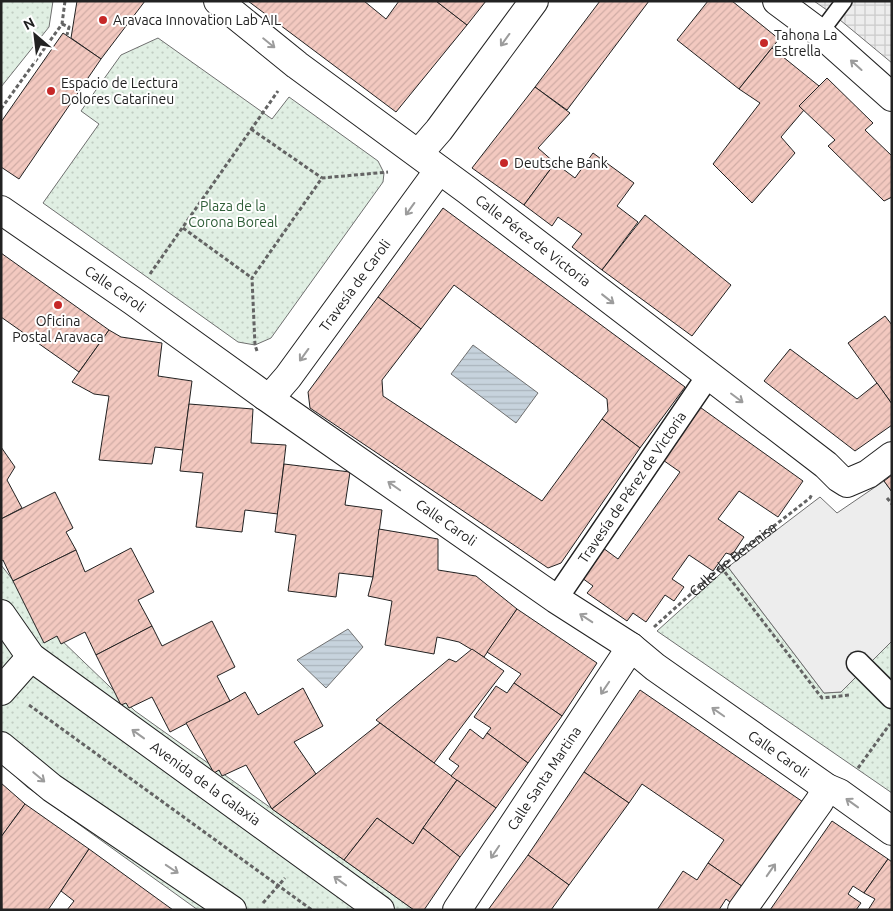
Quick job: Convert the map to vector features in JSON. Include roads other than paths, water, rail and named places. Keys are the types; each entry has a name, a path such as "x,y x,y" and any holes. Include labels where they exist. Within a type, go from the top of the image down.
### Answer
{"street":[{"name":"Calle Pérez de Victoria","path":"218,1 297,65 429,161 826,465 839,478 847,483 868,474 892,456"},
{"name":"Travesía de Caroli","path":"265,396 275,392 288,378 429,161 440,130 534,1"},
{"path":"777,1 820,33 892,97"},
{"name":"Calle Caroli","path":"1,210 133,300 265,396 556,599 632,647 655,667 892,831"},
{"name":"Travesía de Pérez de Victoria","path":"556,599 708,376"},
{"name":"Avenida de la Galaxia","path":"1,614 32,657 380,910"},
{"name":"Calle Santa Martina","path":"457,910 632,647"},
{"path":"3,689 32,657"},
{"path":"858,663 892,697"},
{"path":"1,746 52,788 232,910"},
{"path":"742,910 819,802 833,790"}],"lane":[{"path":"820,33 844,1"}],"place":[{"name":"Aravaca Innovation Lab AIL","path":"103,20"},
{"name":"Tahona La Estrella","path":"764,43"},
{"name":"Espacio de Lectura Dolores Catarineu","path":"51,91"},
{"name":"Deutsche Bank","path":"504,163"},
{"name":"Oficina Postal Aravaca","path":"58,305"}],"park label":[{"name":"Plaza de la Corona Boreal","path":"233,214"}]}
